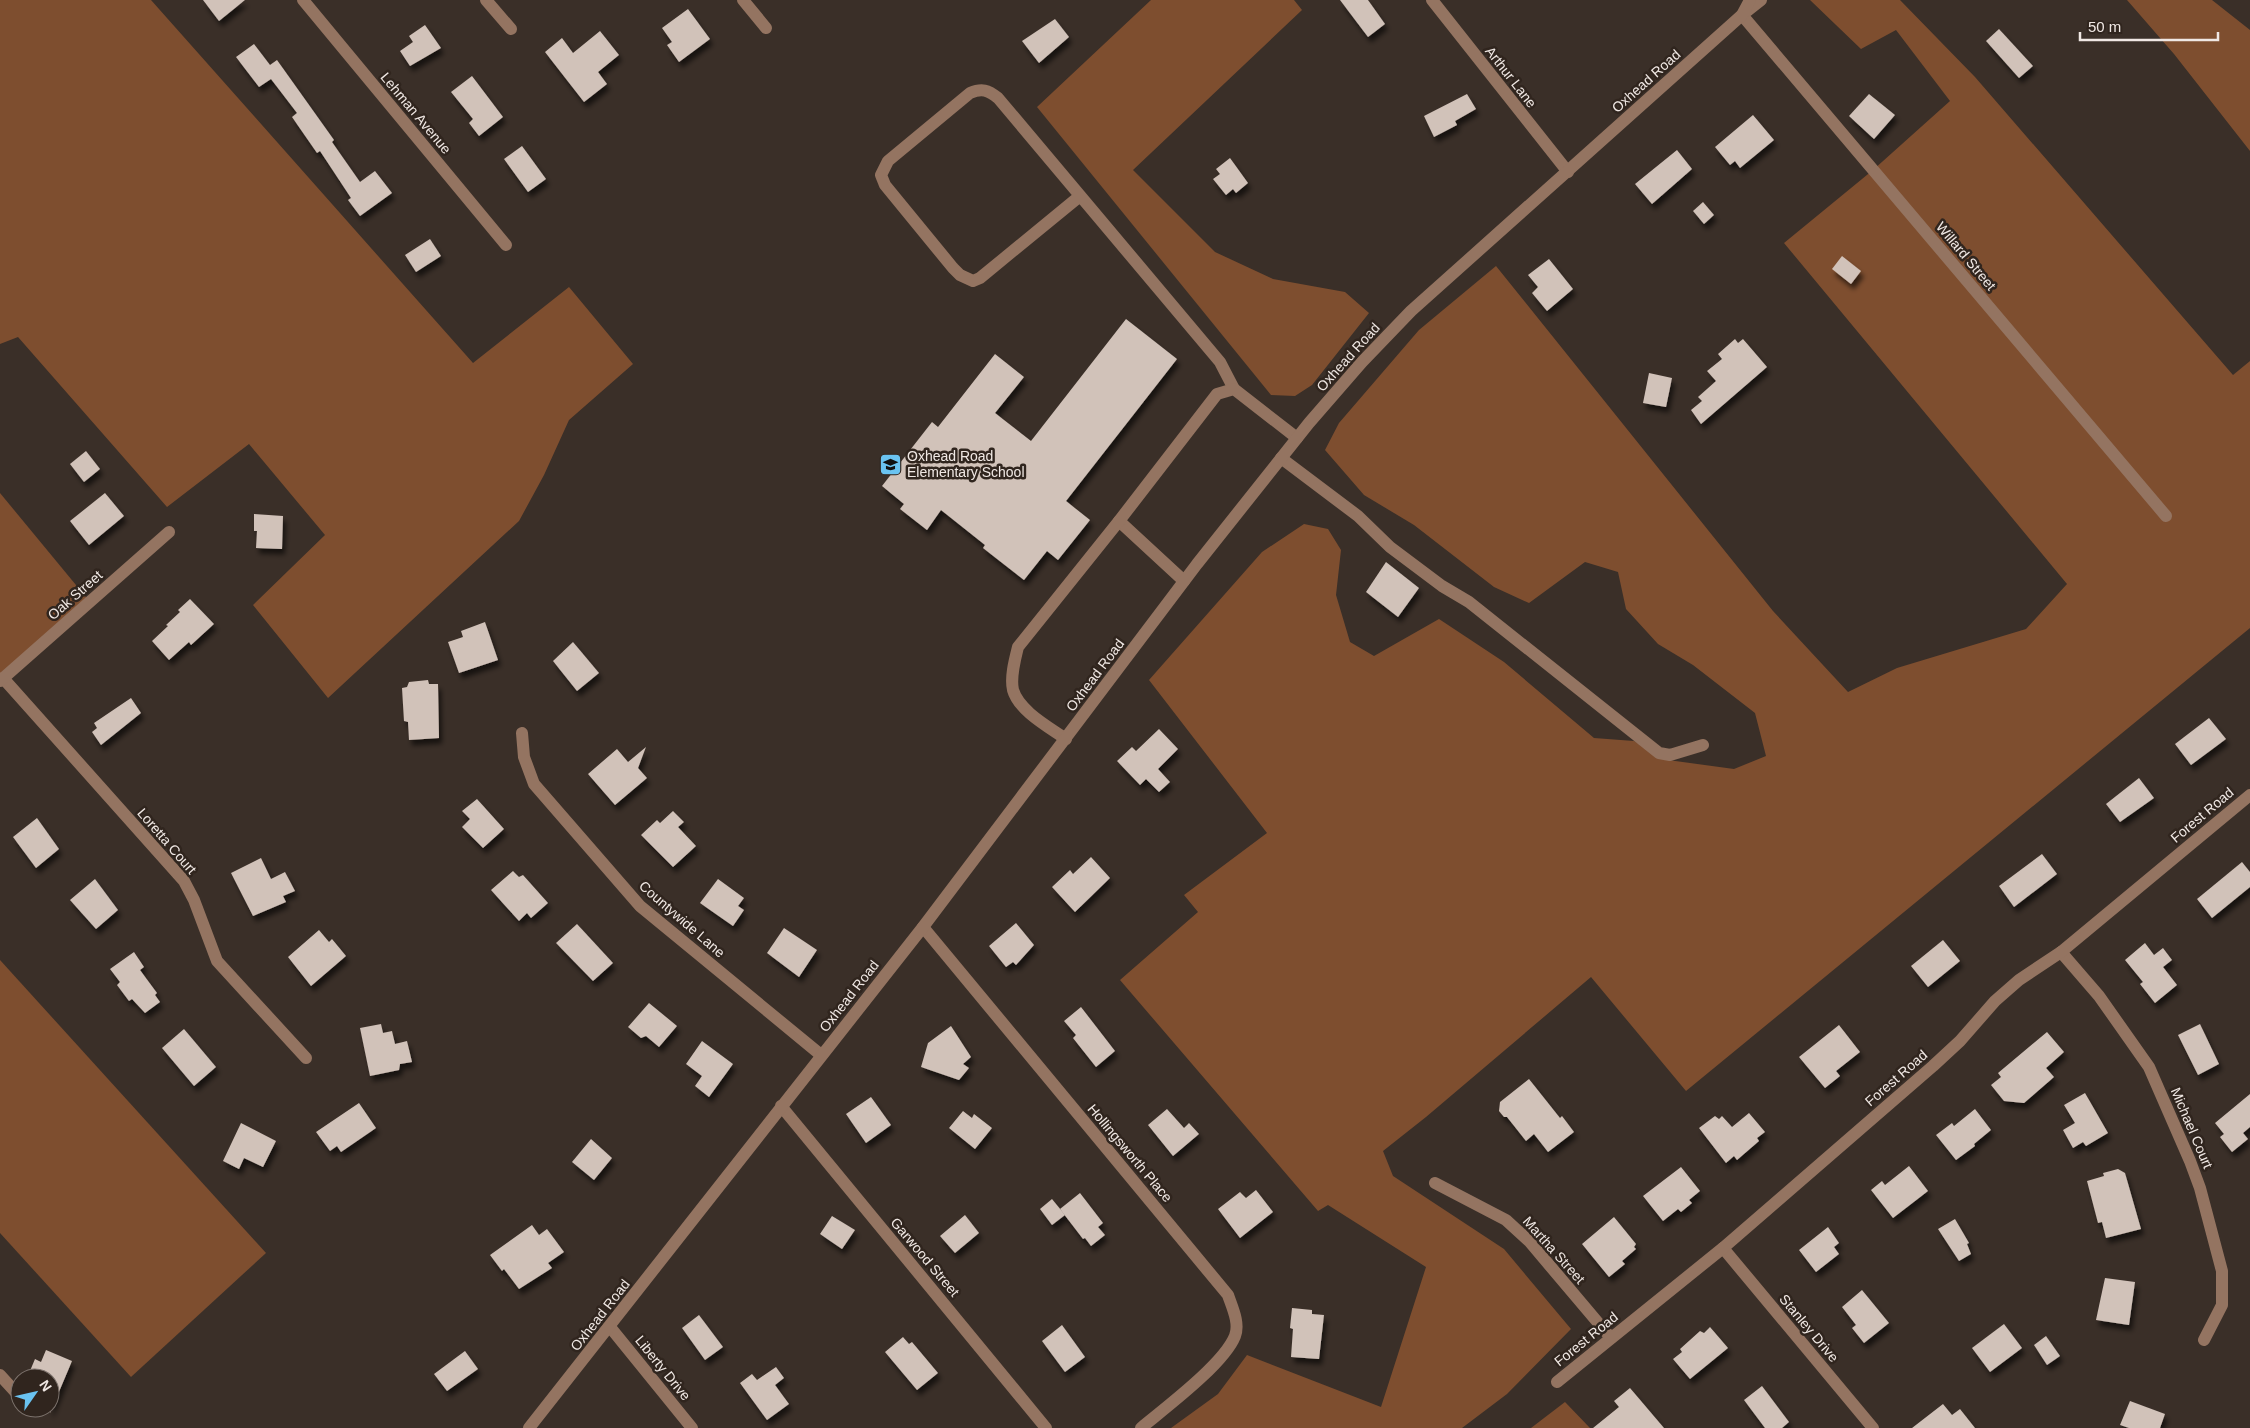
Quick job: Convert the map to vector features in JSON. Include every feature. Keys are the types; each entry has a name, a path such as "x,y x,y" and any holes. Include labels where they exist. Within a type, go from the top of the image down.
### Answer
{"street":[{"name":"Lehman Avenue","path":"303,0 506,245"},
{"path":"486,0 511,29"},
{"path":"743,0 766,28"},
{"name":"Arthur Lane","path":"1432,0 1568,172"},
{"name":"Oxhead Road","path":"529,1428 923,927 1184,581 1297,438 1362,362 1411,311 1742,15 1750,0"},
{"path":"1742,15 1761,0"},
{"name":"Willard Street","path":"1742,15 2166,516"},
{"path":"1080,196 980,278 973,281 960,275 953,268 885,185 881,175 888,161 970,93 978,90 989,91 1080,196 1220,362 1234,390 1297,438"},
{"path":"1066,739 1025,708 1013,690 1014,667 1018,647 1119,522 1217,394 1234,390"},
{"path":"1281,458 1358,516 1390,547 1442,586 1469,602 1659,753 1670,755 1702,745"},
{"path":"1119,522 1184,581"},
{"name":"Oak Street","path":"2,680 169,532"},
{"name":"Loretta Court","path":"2,680 184,882 194,900 217,961 306,1058"},
{"name":"Countywide Lane","path":"522,733 524,757 534,784 640,906 821,1055"},
{"name":"Forest Road","path":"1557,1382 1723,1248 1934,1066 1960,1041 1995,1001 2019,980 2061,952 2250,794"},
{"name":"Hollingsworth Place","path":"923,927 1228,1295 1235,1316 1235,1336 1215,1363 1141,1428"},
{"name":"Michael Court","path":"2061,952 2099,996 2149,1067 2190,1160 2200,1188 2222,1271 2222,1305 2204,1340"},
{"name":"Garwood Street","path":"781,1106 1046,1428"},
{"name":"Martha Street","path":"1435,1183 1506,1220 1524,1236 1610,1338"},
{"name":"Stanley Drive","path":"1723,1248 1873,1428"},
{"name":"Liberty Drive","path":"610,1327 692,1428"},
{"path":"0,1375 10,1386"}],"shaded area":[{"path":"0,0 151,0 473,363 569,287 633,364 569,420 544,475 519,521 328,698 253,605 325,535 249,444 167,507 18,337 0,344"},
{"path":"1151,0 1294,0 1302,10 1133,170 1215,252 1273,279 1345,292 1369,313 1312,385 1295,396 1271,395 1037,107"},
{"path":"1810,0 1900,0 1975,77 2233,375 2250,361 2250,628 1686,1091 1591,977 1426,1117 1383,1151 1393,1176 1504,1249 1571,1329 1507,1394 1462,1428 1171,1428 1218,1394 1247,1355 1381,1407 1426,1267 1328,1205 1318,1211 1120,980 1198,912 1184,895 1267,833 1149,680 1262,552 1304,524 1328,529 1341,550 1336,595 1350,642 1374,656 1439,619 1504,662 1594,738 1634,741 1668,760 1734,769 1766,756 1755,713 1693,665 1658,644 1626,609 1618,572 1585,562 1529,603 1494,587 1414,525 1364,495 1325,450 1339,423 1419,330 1496,266 1773,611 1848,692 1897,668 2026,629 2067,584 1784,243 1873,170 1950,101 1896,30 1861,49"},
{"path":"2127,0 2212,0 2250,30 2250,151 2174,54"},
{"path":"0,493 90,602 0,681"},
{"path":"0,960 266,1253 131,1377 0,1233"},
{"path":"1565,1402 1590,1428 1531,1428"}],"building":[{"path":"203,0 245,0 219,21"},
{"path":"1340,0 1368,0 1385,24 1368,37"},
{"path":"688,9 710,39 679,62 667,45 672,42 662,28"},
{"path":"1055,19 1069,37 1039,63 1022,41"},
{"path":"425,25 441,48 410,66 400,51 413,42 409,36"},
{"path":"1999,29 2033,66 2019,78 1986,41"},
{"path":"600,31 619,55 598,72 607,84 584,102 545,52 562,38 573,53"},
{"path":"254,44 270,65 277,60 334,140 332,142 360,182 375,171 392,193 360,216 348,200 351,198 320,151 317,153 292,117 297,113 271,79 259,87 236,57"},
{"path":"472,76 503,117 479,136 469,123 473,119 451,92"},
{"path":"1467,94 1476,109 1455,121 1457,125 1434,137 1424,116"},
{"path":"1869,94 1895,115 1874,139 1849,116"},
{"path":"1753,115 1774,140 1740,168 1735,161 1730,165 1715,147"},
{"path":"522,146 546,179 528,192 504,159"},
{"path":"1677,150 1692,169 1652,204 1635,184"},
{"path":"1230,158 1248,183 1236,193 1233,189 1226,195 1213,179 1220,174 1216,169"},
{"path":"1703,202 1714,215 1704,224 1693,211"},
{"path":"430,239 441,256 416,272 405,255"},
{"path":"1842,256 1861,271 1851,284 1832,269"},
{"path":"1549,259 1573,289 1547,311 1532,293 1538,287 1528,275"},
{"path":"1126,319 1177,359 1066,501 1090,520 1058,560 1047,551 1024,580 983,548 985,545 941,510 927,530 900,509 904,504 882,486 932,422 938,427 995,354 1024,377 995,413 1031,441"},
{"path":"1735,339 1738,343 1743,339 1767,367 1701,424 1691,410 1702,401 1698,397 1716,381 1707,371 1722,359 1718,354"},
{"path":"1649,373 1672,378 1666,407 1643,403"},
{"path":"86,451 100,469 84,482 70,464"},
{"path":"105,493 124,516 89,545 70,521"},
{"path":"254,514 283,516 282,549 256,548 257,531 254,531"},
{"path":"1386,562 1419,588 1398,617 1366,592"},
{"path":"190,599 214,624 191,645 189,642 169,660 152,641 168,626 166,625 180,612 178,610"},
{"path":"485,622 498,660 459,673 448,642 463,637 461,631"},
{"path":"573,642 599,673 577,691 553,661"},
{"path":"428,680 429,684 438,684 439,738 409,740 408,722 404,721 402,688 407,687 409,682"},
{"path":"131,698 141,713 101,745 92,732 97,728 94,723"},
{"path":"2209,718 2226,739 2191,765 2175,744"},
{"path":"1159,729 1178,749 1158,769 1170,782 1159,792 1146,779 1140,785 1117,761 1132,747 1136,751"},
{"path":"646,747 638,768 647,778 615,805 588,774 617,749 628,762"},
{"path":"2139,778 2154,798 2120,822 2106,804"},
{"path":"477,799 504,829 483,848 462,827 470,819 462,811"},
{"path":"673,811 684,822 678,827 696,846 673,867 641,835 657,820 660,823"},
{"path":"37,818 59,849 36,868 13,837"},
{"path":"2042,854 2057,874 2014,907 1999,886"},
{"path":"1091,857 1110,878 1075,912 1052,887 1070,870 1073,874"},
{"path":"261,858 271,879 285,872 295,891 283,896 286,902 253,916 231,873"},
{"path":"2242,862 2250,872 2250,887 2212,918 2197,899"},
{"path":"513,871 519,877 523,875 548,903 531,918 527,913 519,921 491,890"},
{"path":"95,879 118,910 96,929 70,900"},
{"path":"718,879 744,898 738,906 744,910 733,926 700,903"},
{"path":"1016,923 1034,945 1016,965 1013,962 1006,967 989,946"},
{"path":"577,924 613,963 593,981 556,943"},
{"path":"784,928 817,950 799,977 767,953"},
{"path":"319,930 329,942 332,939 346,956 311,986 288,957"},
{"path":"1943,940 1960,961 1928,987 1911,966"},
{"path":"2145,943 2154,955 2163,948 2172,960 2163,967 2177,985 2155,1003 2140,984 2143,982 2125,960"},
{"path":"134,952 144,967 140,970 157,993 155,995 160,1002 145,1013 132,999 129,1001 117,985 120,982 110,969"},
{"path":"649,1003 677,1026 659,1047 646,1036 641,1038 628,1027"},
{"path":"1081,1007 1115,1051 1096,1067 1073,1038 1076,1035 1064,1021"},
{"path":"381,1024 383,1033 392,1031 395,1044 407,1041 412,1062 400,1064 399,1070 370,1076 360,1028"},
{"path":"2200,1024 2219,1064 2198,1075 2178,1035"},
{"path":"1839,1025 1860,1052 1836,1071 1840,1076 1825,1088 1799,1057"},
{"path":"951,1026 971,1057 963,1064 969,1068 959,1080 921,1067 928,1043"},
{"path":"184,1029 216,1067 194,1086 162,1048"},
{"path":"2047,1032 2064,1052 2046,1068 2054,1077 2024,1103 2004,1101 1991,1085 2001,1077 1998,1073"},
{"path":"702,1041 733,1064 709,1097 695,1086 702,1076 686,1064"},
{"path":"1529,1079 1560,1118 1562,1116 1574,1132 1548,1152 1534,1134 1526,1141 1507,1117 1504,1117 1499,1111 1500,1102"},
{"path":"2085,1093 2108,1133 2086,1146 2083,1142 2073,1148 2063,1130 2075,1123 2064,1105"},
{"path":"2250,1094 2250,1127 2243,1133 2248,1139 2232,1152 2220,1137 2224,1134 2215,1123"},
{"path":"871,1097 891,1125 866,1143 846,1114"},
{"path":"359,1103 376,1128 341,1152 337,1146 330,1151 316,1132"},
{"path":"1167,1109 1184,1128 1189,1123 1199,1134 1173,1156 1148,1125"},
{"path":"1975,1109 1991,1130 1974,1144 1975,1146 1956,1160 1936,1135 1952,1123 1954,1126"},
{"path":"963,1111 972,1118 974,1114 992,1128 975,1149 949,1128"},
{"path":"1749,1113 1765,1132 1757,1138 1759,1141 1737,1160 1734,1156 1726,1163 1699,1128 1715,1116 1719,1119 1722,1116 1732,1127"},
{"path":"241,1123 276,1141 263,1167 244,1158 239,1169 223,1161"},
{"path":"591,1139 612,1158 594,1180 572,1162"},
{"path":"1909,1166 1928,1191 1893,1218 1871,1190 1882,1181 1885,1185"},
{"path":"1681,1167 1700,1191 1689,1200 1692,1203 1681,1212 1678,1209 1663,1221 1643,1196"},
{"path":"2118,1169 2125,1173 2141,1229 2106,1238 2102,1222 2098,1223 2087,1181 2104,1176 2103,1173"},
{"path":"1256,1190 1273,1212 1240,1238 1218,1209 1240,1192 1246,1198"},
{"path":"1080,1193 1103,1223 1098,1227 1105,1235 1091,1246 1085,1238 1083,1239 1060,1209"},
{"path":"1052,1199 1065,1215 1052,1225 1040,1209"},
{"path":"965,1215 979,1233 955,1253 940,1236"},
{"path":"832,1216 855,1230 842,1249 820,1234"},
{"path":"1614,1217 1636,1244 1634,1247 1636,1249 1622,1261 1625,1264 1609,1277 1582,1244"},
{"path":"1955,1219 1969,1243 1967,1244 1971,1254 1959,1261 1938,1229"},
{"path":"532,1225 539,1235 547,1229 564,1252 548,1263 552,1268 519,1289 504,1269 502,1271 490,1255"},
{"path":"1828,1227 1839,1243 1834,1247 1839,1254 1816,1272 1799,1250"},
{"path":"2105,1278 2135,1282 2129,1325 2096,1320"},
{"path":"1862,1290 1889,1323 1864,1343 1852,1328 1856,1325 1842,1307"},
{"path":"1292,1308 1312,1310 1312,1314 1324,1315 1319,1359 1291,1357 1293,1329 1290,1328"},
{"path":"699,1315 723,1347 705,1360 682,1328"},
{"path":"2004,1324 2022,1348 1990,1372 1972,1348"},
{"path":"1062,1325 1085,1357 1065,1372 1042,1341"},
{"path":"1710,1327 1728,1348 1690,1379 1673,1359 1682,1352 1680,1349 1700,1331 1704,1333"},
{"path":"2046,1336 2060,1356 2047,1365 2034,1345"},
{"path":"903,1337 909,1344 912,1342 938,1373 917,1390 885,1352"},
{"path":"46,1350 72,1361 60,1389 60,1368 31,1368 35,1359 41,1362"},
{"path":"465,1351 478,1369 447,1391 434,1374"},
{"path":"776,1367 784,1378 775,1385 789,1404 767,1420 740,1383 752,1374 757,1380"},
{"path":"1762,1386 1789,1422 1782,1428 1765,1428 1744,1400"},
{"path":"1630,1388 1664,1428 1593,1428 1619,1407 1614,1401"},
{"path":"2130,1401 2165,1414 2160,1428 2129,1428 2120,1425"},
{"path":"1943,1404 1952,1415 1960,1409 1975,1428 1912,1428"}],"place":[{"name":"Oxhead Road Elementary School","path":"891,464"}]}
